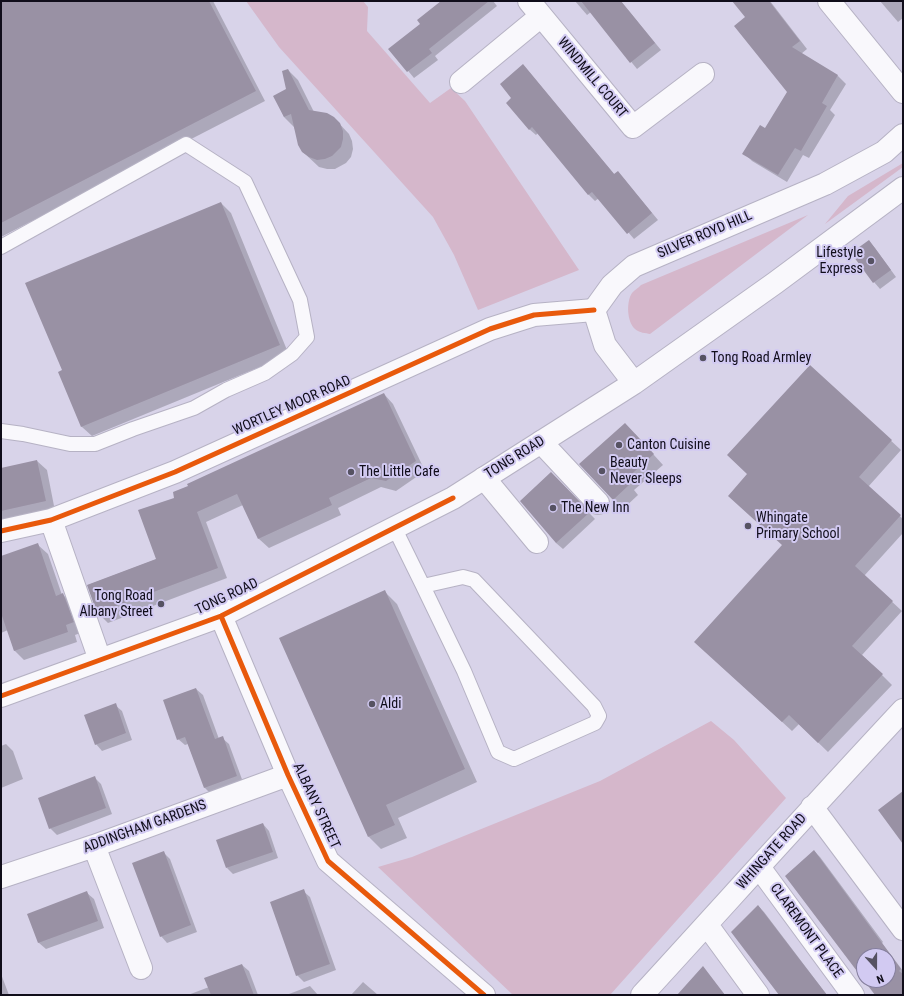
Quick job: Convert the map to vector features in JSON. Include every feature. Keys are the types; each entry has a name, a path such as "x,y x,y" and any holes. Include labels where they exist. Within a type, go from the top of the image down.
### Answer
{"street":[{"path":"829,1 903,92"},
{"name":"WINDMILL COURT","path":"461,82 535,9 633,127 703,74"},
{"name":"SILVER ROYD HILL","path":"594,310 612,285 634,266 825,184 884,152 903,136"},
{"name":"TONG ROAD","path":"1,696 220,616 453,498 634,383 775,283 903,188"},
{"path":"594,310 605,345 634,383"},
{"name":"WORTLEY MOOR ROAD","path":"1,531 51,520 175,472 490,329 534,315 594,310"},
{"path":"541,442 598,503"},
{"path":"484,478 537,542"},
{"path":"51,520 100,660"},
{"name":"ALBANY STREET","path":"220,616 288,774 328,860 484,995"},
{"name":"WHINGATE ROAD","path":"650,992 707,925 812,807 903,710"},
{"name":"ADDINGHAM GARDENS","path":"1,877 94,846 288,774"},
{"path":"812,807 903,929"},
{"path":"94,846 141,968"},
{"name":"CLAREMONT PLACE","path":"759,867 853,995"},
{"path":"707,925 758,995"}],"lane":[{"path":"1,247 186,144 245,182 300,300 307,337 292,354 265,373 226,390 194,408 133,428 95,444 70,444 1,431"},
{"path":"394,527 464,671 498,752 514,758 595,723 599,716 594,706 474,580 463,577 423,586"}],"shaded area":[{"path":"246,1 363,1 368,7 367,31 430,103 451,88 465,101 579,270 478,310 454,255 433,217 279,47"},
{"path":"903,163 903,167 825,224 848,196"},
{"path":"808,215 650,334 642,333 632,326 628,312 629,301 632,293 641,285"},
{"path":"711,721 734,740 786,798 610,995 513,995 378,867 412,857 600,781"}],"building":[{"path":"1,1 209,1 256,91 1,223"},
{"path":"441,1 489,1 429,49 432,53 407,72 388,49 420,24 417,20"},
{"path":"581,1 621,1 655,43 630,63"},
{"path":"732,1 769,1 800,41 792,47 838,75 822,103 827,106 801,151 795,148 778,175 742,154 760,125 765,128 787,92 734,26 745,17"},
{"path":"523,64 614,174 618,171 652,213 627,234 592,192 588,195 532,127 529,130 506,103 511,98 500,84"},
{"path":"288,69 309,110 327,113 340,123 343,131 343,139 341,147 332,156 317,160 302,152 298,145 291,114 284,117 273,96 286,89 282,71"},
{"path":"221,202 280,345 81,427 58,372 62,370 25,283"},
{"name":"Lifestyle Express","path":"869,240 891,270 873,283 851,253"},
{"path":"810,365 892,440 859,477 901,515 855,566 893,601 852,646 883,674 818,743 789,715 782,722 694,642 782,545 728,496 747,474 727,455"},
{"path":"384,393 416,461 386,481 371,478 329,498 332,505 258,539 237,494 197,512 218,568 97,613 87,585 156,559 138,510 174,498 173,492 188,486 187,484"},
{"path":"625,423 654,454 625,480 629,485 613,500 579,464"},
{"path":"37,460 46,501 1,511 1,468"},
{"name":"The New Inn","path":"551,472 590,512 556,543 520,501"},
{"path":"38,543 56,596 63,593 74,622 66,625 68,632 14,651 1,613 1,556"},
{"name":"Aldi","path":"385,590 465,769 386,805 395,825 368,837 279,638"},
{"path":"196,688 215,739 223,736 237,776 204,788 185,737 177,740 163,700"},
{"path":"116,703 126,733 95,745 84,715"},
{"path":"95,776 106,808 49,829 38,798"},
{"path":"903,791 903,844 878,810"},
{"path":"263,823 273,852 226,868 216,840"},
{"path":"814,850 886,948 856,948 856,970 785,876"},
{"path":"164,851 191,925 160,937 132,863"},
{"path":"304,889 330,964 296,976 270,902"},
{"path":"87,891 98,921 38,943 27,914"},
{"path":"758,905 827,995 779,995 731,932"},
{"path":"896,962 901,969 899,971 903,974 903,995 875,995 870,988 896,988"},
{"path":"242,964 254,995 211,995 204,978"},
{"path":"703,966 725,995 677,995"}],"cycle path":[{"path":"1,531 51,520 175,472 490,329 534,315 594,310"},
{"path":"1,696 221,616 453,498"},
{"path":"221,616 288,775 328,861 484,995"}],"place":[{"name":"Lifestyle Express","path":"871,261"},
{"name":"Tong Road Armley","path":"703,358"},
{"name":"Canton Cuisine","path":"619,445"},
{"name":"Beauty Never Sleeps","path":"602,471"},
{"name":"The Little Cafe","path":"351,472"},
{"name":"The New Inn","path":"553,508"},
{"name":"Whingate Primary School","path":"748,526"},
{"name":"Tong Road Albany Street","path":"161,604"},
{"name":"Aldi","path":"372,704"}]}
